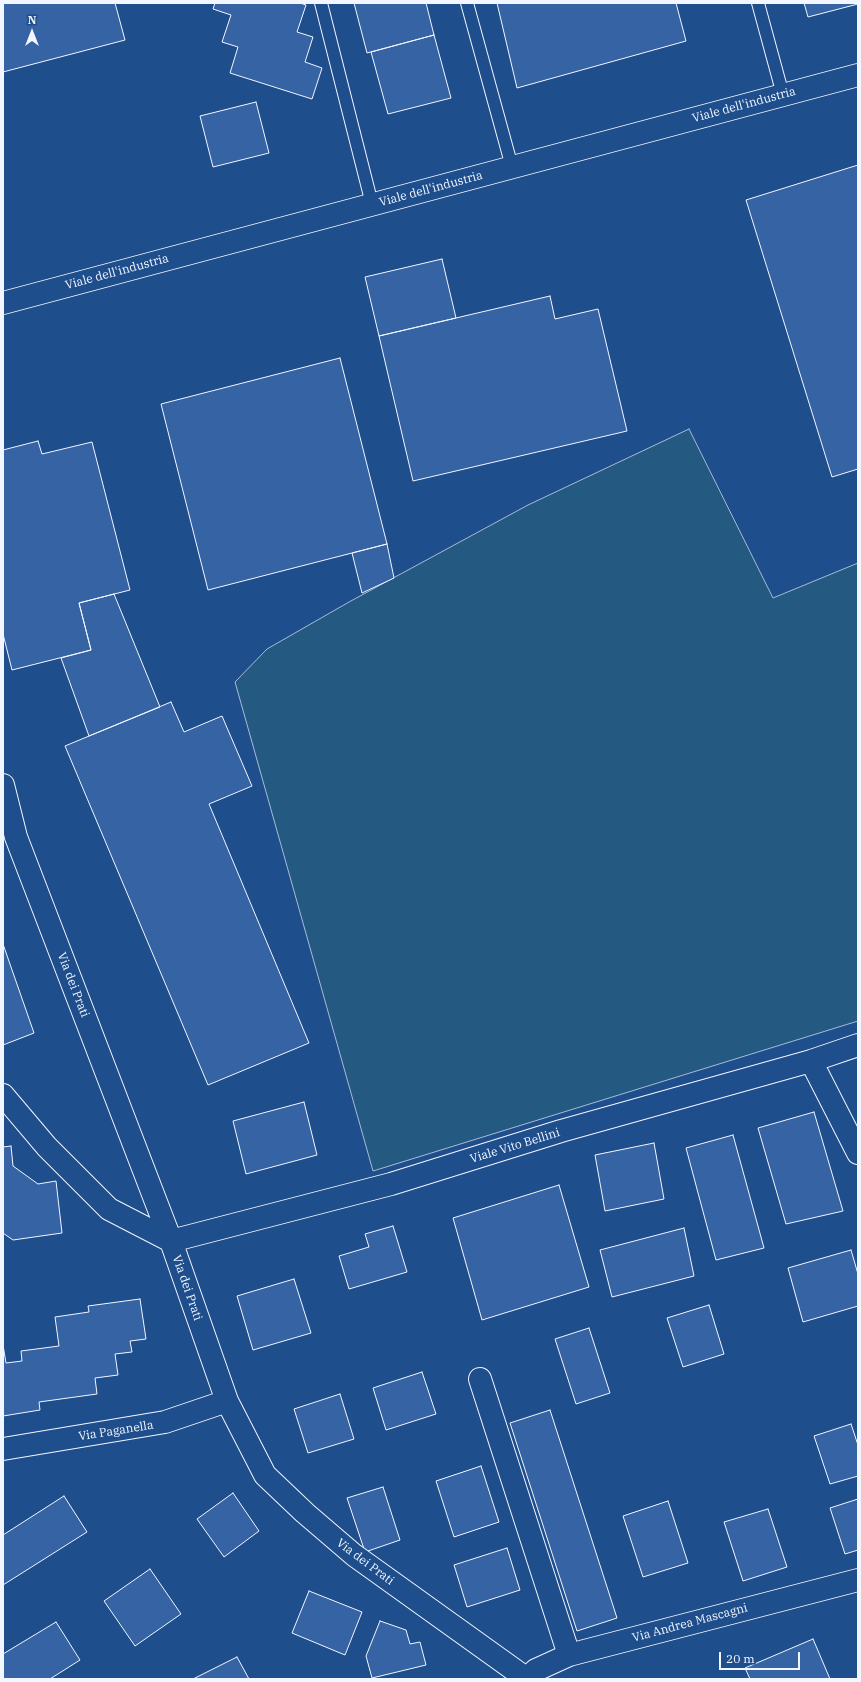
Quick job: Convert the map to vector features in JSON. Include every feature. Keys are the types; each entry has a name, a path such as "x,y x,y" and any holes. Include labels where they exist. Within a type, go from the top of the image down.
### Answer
{"street":[{"name":"Viale dell'industria","path":"3,303 858,74"},
{"name":"Via dei Prati","path":"3,785 10,841 171,1241 227,1401 265,1475 305,1514 354,1555 527,1679"},
{"name":"Viale Vito Bellini","path":"171,1241 391,1184 562,1131 811,1061 858,1045"},
{"path":"811,1061 858,1153"},
{"path":"3,1095 47,1147 109,1209 171,1241"},
{"path":"480,1380 569,1655"},
{"name":"Via Paganella","path":"3,1450 166,1422 227,1401"},
{"name":"Via Andrea Mascagni","path":"527,1679 536,1670 569,1655 858,1580"}],"lane":[{"path":"321,3 372,204"},
{"path":"467,3 512,167"},
{"path":"758,3 783,95"}],"shaded area":[{"path":"689,429 773,598 858,563 858,1021 373,1171 235,682 267,649 349,602 528,505"}],"building":[{"path":"3,3 115,3 125,40 3,72"},
{"path":"215,3 300,3 306,5 297,32 313,37 305,62 322,68 312,99 230,73 238,47 222,42 231,15 213,9"},
{"path":"354,3 426,3 434,35 367,53"},
{"path":"497,3 676,3 686,41 517,88"},
{"path":"804,3 858,3 858,4 808,17"},
{"path":"434,35 451,98 388,114 371,52"},
{"path":"256,102 269,153 213,167 200,116"},
{"path":"858,165 858,469 832,477 746,200"},
{"path":"442,259 456,318 379,336 365,277"},
{"path":"550,296 555,319 598,309 627,431 413,481 379,336"},
{"path":"340,358 387,544 208,590 161,404"},
{"path":"38,441 42,454 92,442 130,590 79,603 91,650 12,670 3,634 3,450"},
{"path":"387,544 394,578 362,593 352,553"},
{"path":"114,594 160,707 89,736 61,658 91,650 79,603"},
{"path":"171,702 184,732 222,716 252,786 209,804 309,1043 208,1085 65,746"},
{"path":"3,944 34,1033 3,1045"},
{"path":"304,1102 317,1155 246,1174 233,1121"},
{"path":"814,1112 843,1211 786,1224 758,1128"},
{"path":"733,1135 764,1248 716,1260 686,1148"},
{"path":"654,1143 664,1199 605,1211 595,1155"},
{"path":"11,1146 13,1166 38,1184 56,1181 62,1233 13,1240 3,1233 3,1147"},
{"path":"559,1185 589,1287 482,1320 453,1218"},
{"path":"393,1226 407,1272 349,1289 339,1256 369,1247 365,1234"},
{"path":"684,1228 694,1276 612,1297 600,1250"},
{"path":"851,1250 858,1274 858,1306 803,1322 788,1268"},
{"path":"294,1279 311,1333 253,1350 237,1296"},
{"path":"140,1299 146,1339 130,1341 132,1352 115,1354 118,1375 95,1378 97,1394 39,1402 40,1410 3,1416 3,1345 6,1363 22,1361 21,1351 59,1346 55,1317 89,1312 88,1306"},
{"path":"709,1305 724,1354 683,1367 667,1318"},
{"path":"589,1328 610,1393 576,1404 555,1339"},
{"path":"422,1372 436,1414 386,1430 373,1388"},
{"path":"340,1394 354,1439 308,1453 294,1409"},
{"path":"550,1410 617,1618 577,1631 510,1423"},
{"path":"851,1424 858,1445 858,1476 830,1484 814,1436"},
{"path":"481,1466 499,1522 454,1537 436,1481"},
{"path":"383,1487 400,1540 365,1552 347,1498"},
{"path":"233,1493 259,1531 224,1557 197,1519"},
{"path":"64,1496 87,1532 3,1585 3,1535"},
{"path":"858,1499 858,1550 845,1554 830,1508"},
{"path":"668,1501 688,1563 643,1577 623,1516"},
{"path":"768,1509 787,1567 743,1581 724,1522"},
{"path":"507,1548 520,1590 467,1607 454,1565"},
{"path":"150,1569 181,1614 135,1646 104,1601"},
{"path":"309,1591 362,1612 345,1655 292,1633"},
{"path":"380,1621 406,1630 410,1644 420,1642 426,1665 372,1678 366,1656"},
{"path":"56,1622 80,1660 50,1679 3,1679 3,1654"},
{"path":"813,1639 830,1679 750,1679 745,1668"},
{"path":"237,1657 249,1679 193,1679"}]}
